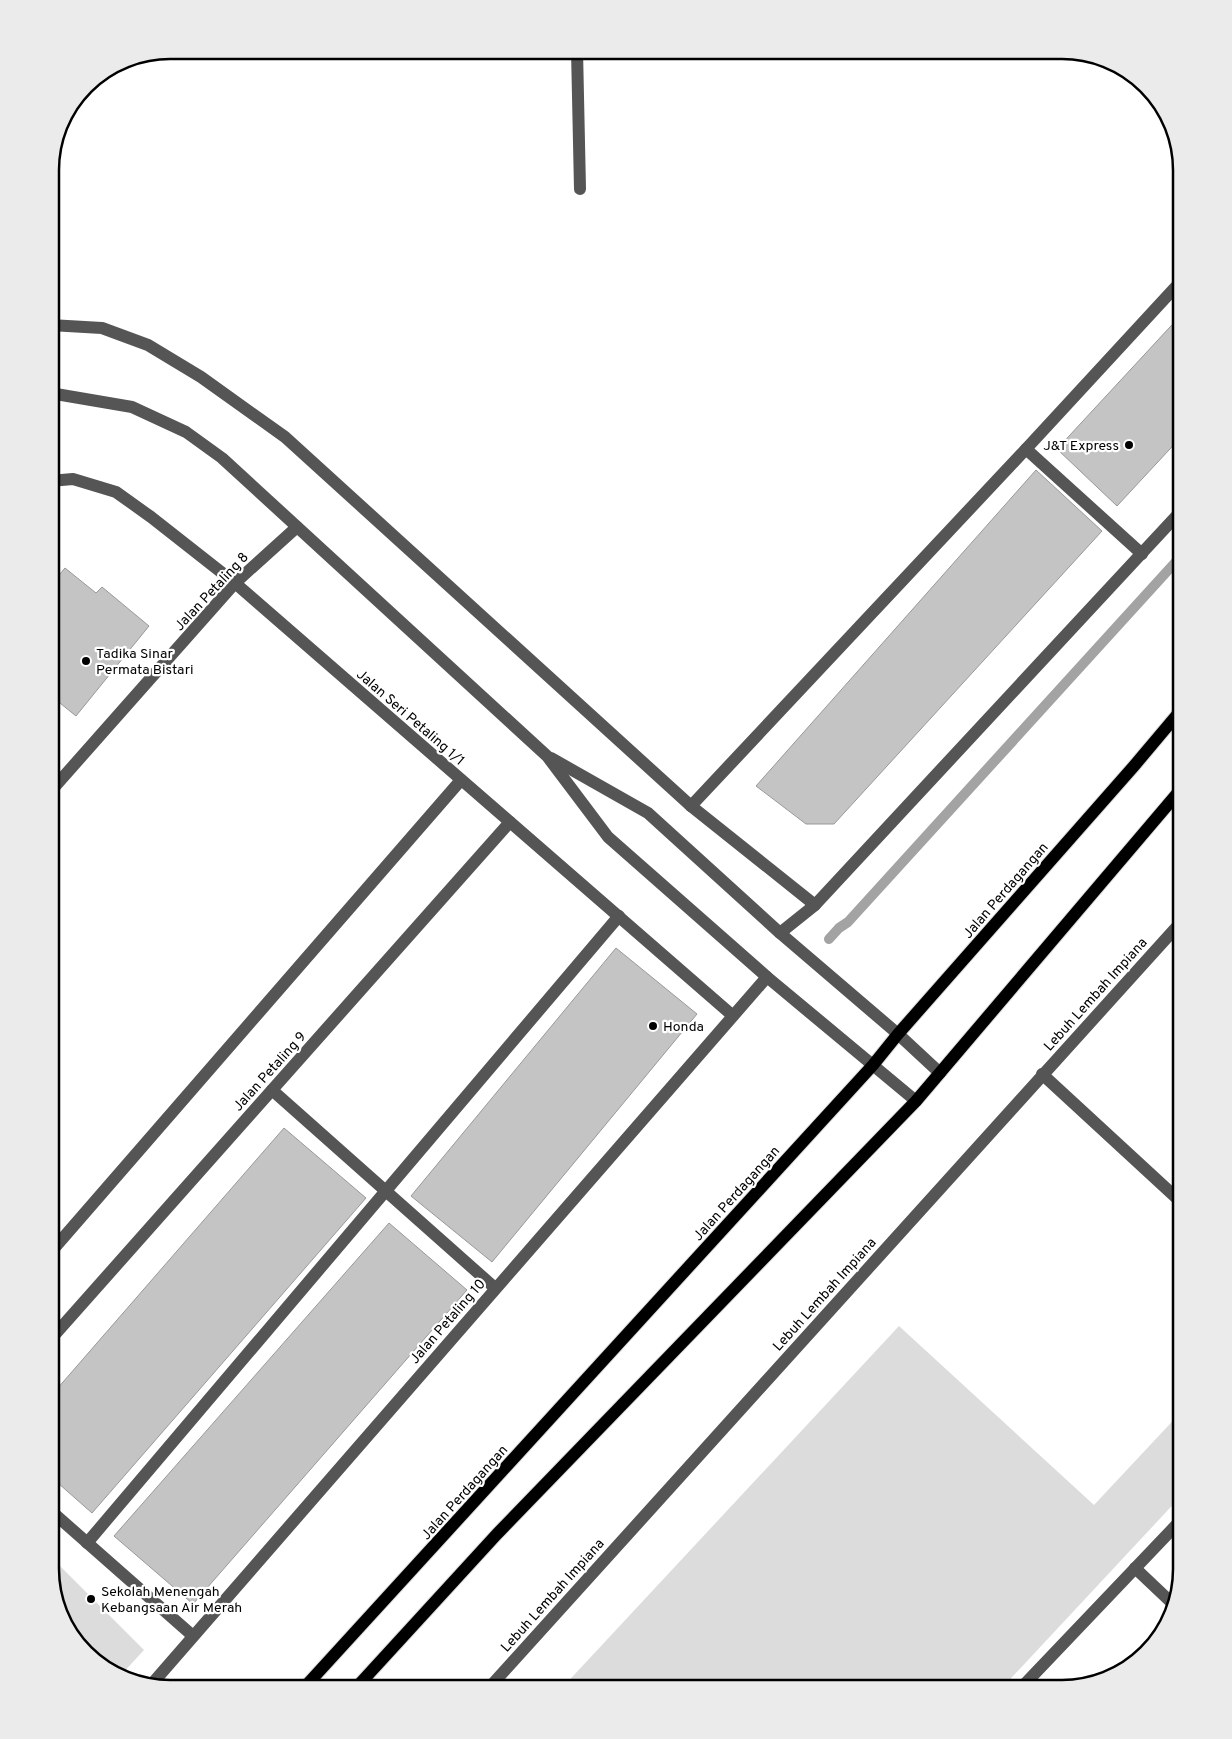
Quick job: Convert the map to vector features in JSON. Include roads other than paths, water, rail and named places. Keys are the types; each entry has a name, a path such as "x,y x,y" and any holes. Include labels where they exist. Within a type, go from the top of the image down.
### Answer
{"main road":[{"name":"Jalan Perdagangan","path":"312,1680 873,1065 1173,720"},
{"path":"364,1680 497,1534 916,1101 1173,799"}],"street":[{"path":"577,59 580,190"},
{"path":"691,806 1026,450 1173,290"},
{"path":"59,326 102,328 148,345 201,377 285,437 691,806 815,904"},
{"path":"59,395 132,407 186,432 222,458 547,756 608,837 767,977 916,1101"},
{"path":"1026,450 1142,554"},
{"name":"Jalan Seri Petaling 1/1","path":"59,480 73,479 116,492 235,583 732,1015"},
{"path":"780,933 815,904 1173,520"},
{"name":"Jalan Petaling 8","path":"59,782 235,583 297,526"},
{"path":"547,756 648,813 780,933 940,1072"},
{"path":"59,1243 461,780"},
{"name":"Jalan Petaling 9","path":"59,1330 510,822"},
{"path":"86,1542 619,916"},
{"name":"Lebuh Lembah Impiana","path":"496,1680 1173,931"},
{"name":"Jalan Petaling 10","path":"156,1679 767,977"},
{"path":"1042,1074 1173,1195"},
{"path":"272,1090 495,1288"},
{"path":"59,1518 193,1636"},
{"path":"1029,1680 1173,1528"},
{"path":"1135,1568 1168,1600"}],"waterway":[{"path":"829,939 839,928 848,922 1173,565"}],"place":[{"name":"J&T Express","path":"1129,445"},
{"name":"Tadika Sinar Permata Bistari","path":"86,661"},
{"name":"Honda","path":"653,1026"},
{"name":"Sekolah Menengah Kebangsaan Air Merah","path":"91,1599"}]}
